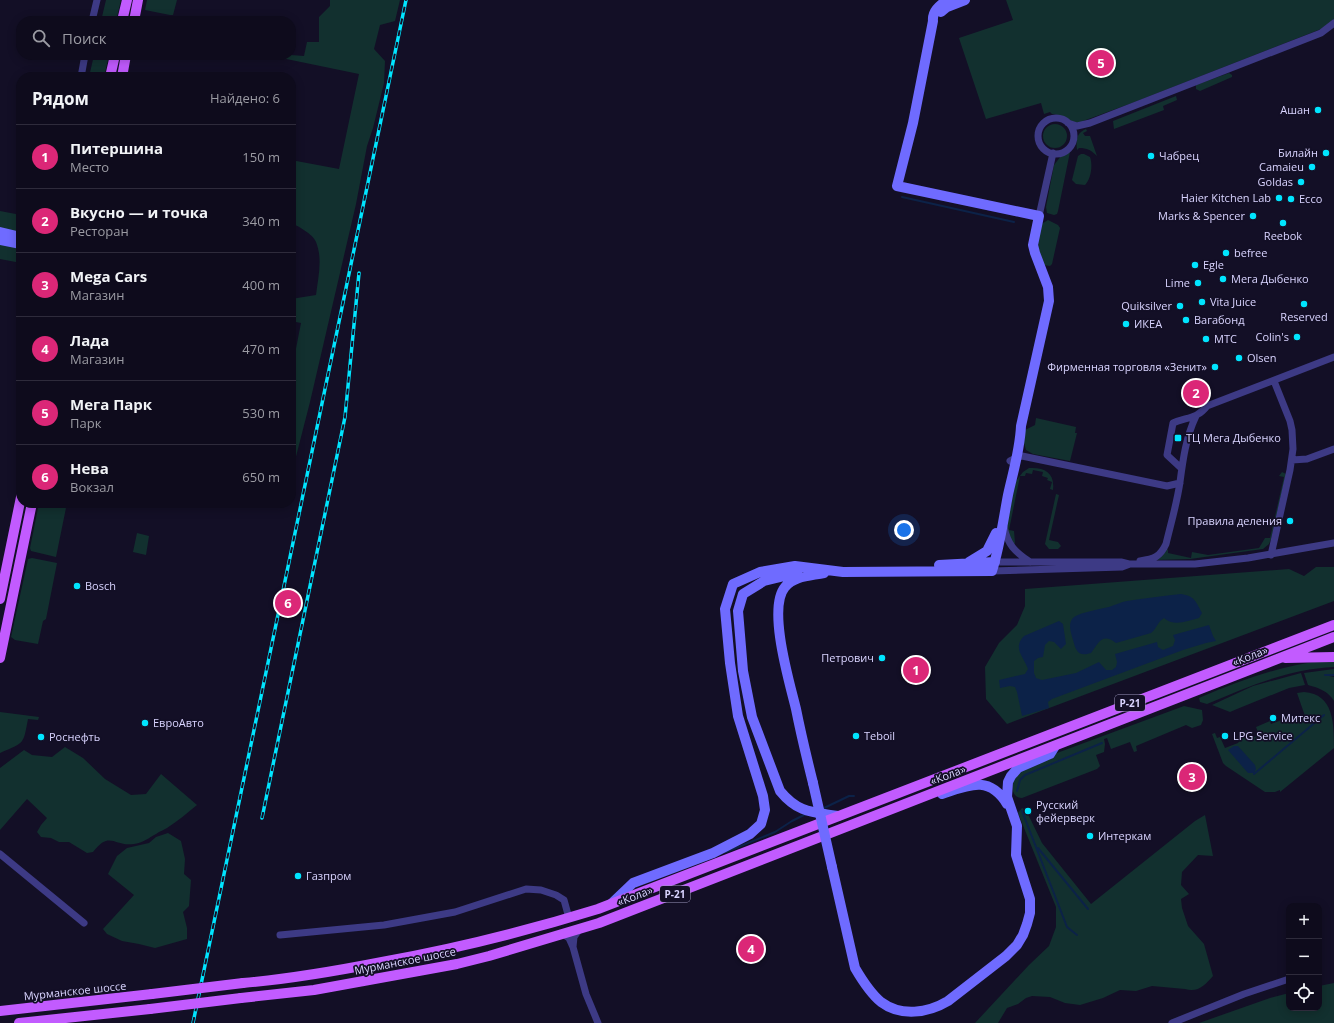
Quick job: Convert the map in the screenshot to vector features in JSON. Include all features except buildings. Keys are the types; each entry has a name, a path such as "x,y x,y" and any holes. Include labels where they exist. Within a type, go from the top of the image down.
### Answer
{"main road":[{"path":"123,16 126,0"},
{"path":"135,16 138,0"},
{"path":"111,72 114,60"},
{"path":"123,72 125,60"},
{"path":"0,598 19,508"},
{"path":"0,658 31,508"},
{"name":"«Кола»","path":"569,918 612,904 1334,625"},
{"name":"«Кола»","path":"571,932 648,904 919,799 1334,636"},
{"path":"1279,658 1334,658"},
{"name":"Мурманское шоссе","path":"0,1011 317,974 417,956 486,941 569,918"},
{"name":"Мурманское шоссе","path":"19,1023 314,990 421,971 489,956 571,932"}],"street":[{"path":"93,16 97,0"},
{"path":"947,0 935,10 932,15 933,21 914,123 897,186 1039,216"},
{"path":"933,21 946,7 965,0"},
{"path":"1068,123 1073,137 1071,144 1067,149 1060,153 1046,151 1041,145 1038,134 1040,127 1046,121 1059,118 1077,126 1084,125 1321,33 1334,23"},
{"path":"82,72 84,60"},
{"path":"1073,137 1084,125"},
{"path":"991,567 1014,459 1020,442 1021,426 1049,301 1048,287 1035,253 1034,245 1053,153"},
{"path":"0,232 16,236"},
{"path":"0,240 16,243"},
{"path":"838,816 804,811 787,800 780,791 752,716 743,671 738,611 743,594 764,581 792,573 991,567 1122,567 1153,558 1163,551 1166,544 1180,483 1181,468 1187,441 1196,416 1207,406 1274,381 1334,356"},
{"path":"1271,555 1292,460 1293,449 1292,430 1274,381"},
{"path":"1181,468 1167,455 1173,423 1196,416"},
{"path":"1014,459 1014,440 1021,426"},
{"path":"1020,442 1024,451 1030,458"},
{"path":"1292,460 1307,459 1334,449"},
{"path":"1014,459 1030,458 1167,486 1180,483"},
{"path":"1000,529 1012,548 1030,562"},
{"path":"965,564 972,562 987,551 1000,529"},
{"path":"1055,746 1050,754 1022,766 1011,776 1007,790 1010,809 1017,826 1016,855 1030,899 1030,912 1027,924 1017,945 1006,956 948,1001 935,1008 920,1012 908,1012 893,1008 881,1002 861,980 855,968 781,645 778,612 780,596 784,588 795,579 832,571 843,567 965,564 991,567 1030,562 1195,564 1271,555 1334,543"},
{"path":"612,904 633,883 713,853 750,834 761,824 765,810 764,796 738,716 730,663 726,608 733,584 760,572 795,566 832,571"},
{"path":"919,799 928,800 968,785 980,785 998,791 1010,809"},
{"path":"0,854 84,923"},
{"path":"280,936 384,924 447,913 526,890 541,890 556,895 564,900 569,918"},
{"path":"571,932 574,937 573,947"},
{"path":"571,932 569,938 573,947 586,994 598,1023"},
{"path":"1172,1023 1286,979"}],"green space":[{"path":"106,0 121,0 117,16 102,16"},
{"path":"147,0 177,0 173,15 145,10"},
{"path":"330,0 400,0 395,21 380,25 374,49 385,61 384,83 367,146 356,204 296,457 296,348 301,323 296,322 296,298 316,295 320,262 316,242 312,236 296,226 296,161 339,169 359,74 291,60 296,60 296,55 304,56 307,42 319,42 319,17 330,6"},
{"path":"1006,0 1334,0 1334,19 1321,29 1083,122 1075,122 1050,112 1044,114 1041,103 986,119 959,38 1013,20"},
{"path":"93,60 108,60 105,72 90,72"},
{"path":"1229,73 1232,77 1200,91 1196,89 1196,85"},
{"path":"1176,96 1177,100 1163,106 1164,110 1114,129 1113,121"},
{"path":"1055,124 1064,127 1067,136 1064,145 1055,148 1046,145 1043,136 1046,127"},
{"path":"1086,129 1087,131 1083,133 1085,136 1090,136 1097,156 1087,149 1079,148 1077,150 1078,135"},
{"path":"1070,152 1057,214 1054,215 1047,213 1046,207 1054,165 1061,156"},
{"path":"1081,154 1090,157 1091,160 1090,176 1085,185 1076,184 1072,180 1078,156"},
{"path":"0,211 16,214 16,232 0,229"},
{"path":"1048,220 1058,225 1060,228 1052,264 1050,266 1043,265 1038,245 1040,225"},
{"path":"0,243 16,247 16,262 0,259"},
{"path":"1036,418 1076,427 1075,433 1077,433 1070,461 1033,454 1026,450 1024,443 1025,430 1035,425"},
{"path":"1029,468 1040,469 1048,472 1051,475 1053,484 1053,490 1050,489 1052,482 1047,480 1048,478 1042,476 1043,472 1033,470 1032,474 1026,473 1025,476 1020,476 1009,530 1014,531 1015,543 1013,545 1008,537 1007,524 1016,481 1023,472"},
{"path":"1282,472 1286,474 1271,539 1269,544 1263,549 1190,559 1154,560 1168,549 1168,553 1191,558 1192,552 1208,555 1259,548 1265,538 1270,538 1284,477 1279,476"},
{"path":"1056,494 1059,495 1049,540 1058,542 1061,546 1058,549 1049,549 1045,544"},
{"path":"38,508 66,508 56,557 31,551 30,548"},
{"path":"137,533 149,536 146,555 133,552"},
{"path":"32,558 57,563 46,619 43,621 38,644 15,640 11,637 28,559"},
{"path":"1316,567 1334,567 1334,601 1007,724 986,699 985,667 999,643 1017,625 1025,606 1025,589 1289,569 1304,576"},
{"path":"1322,661 1334,661 1334,667 1317,668 1285,675 1254,685 1207,704 1200,702 1199,698 1259,675 1290,666"},
{"path":"1334,669 1334,675 1325,675 1334,677 1334,701 1323,690 1308,685 1304,673"},
{"path":"1301,673 1305,685 1289,688 1230,712 1212,705 1253,686"},
{"path":"1304,692 1314,694 1327,704 1334,729 1334,748 1280,792 1280,790 1275,792 1265,792 1223,763 1212,734 1215,733 1217,738 1220,737 1225,748 1238,743 1246,730 1250,739 1259,735 1256,727 1270,721 1271,724 1287,718 1289,722 1305,716 1297,693"},
{"path":"1184,706 1202,710 1203,720 1201,725 1192,728 1186,725 1136,746 1137,751 1134,752 1130,742 1111,749 1107,738 1104,739 1104,752 1096,755 1100,766 1097,769 1022,798 1015,795 1013,792 1013,784 1016,776 1023,769 1038,760"},
{"path":"0,712 39,717 38,720 28,719 22,742 0,753"},
{"path":"65,747 83,758 105,779 131,795 146,794 161,774 197,805 166,829 144,841 134,844 127,844 108,841 99,845 93,852 87,853 69,842 59,842 51,838 41,837 37,832 47,818 27,799 0,830 0,768 24,750 32,755 52,757"},
{"path":"1022,808 1026,810 1042,843 1091,904 1195,821 1205,815 1213,856 1198,855 1182,872 1181,885 1189,894 1181,899 1182,908 1188,926 1204,944 1213,976 1204,985 1194,990 1152,986 1136,991 1120,990 1103,998 1080,1005 1065,1003 1050,997 1032,996 1007,1008 998,1023 975,1023 1029,965 1049,946 1056,927 1056,907 1018,813"},
{"path":"168,833 181,841 185,859 184,874 191,880 189,906 183,912 187,928 187,939 155,948 122,941 107,934 103,929 134,895 108,874 117,856 127,848 149,843 156,837"},
{"path":"1334,983 1334,1023 1199,1023 1286,994 1286,1011 1322,1011 1322,985"}],"water":[{"path":"1181,594 1189,596 1194,600 1202,613 1199,618 1176,623 1168,621 1164,618 1151,633 1116,643 1111,640 1104,639 1098,643 1091,653 1080,654 1078,652 1074,644 1070,628 1072,619 1077,615 1109,607 1125,601"},
{"path":"1059,621 1063,624 1066,644 1061,649 1054,642 1049,641 1045,645 1043,657 1034,661 1034,673 1036,678 1042,680 1076,673 1099,662 1106,670 1112,670 1116,667 1117,662 1115,654 1157,642 1158,647 1163,650 1173,646 1175,640 1173,635 1209,625 1216,641 1183,650 1052,699 1048,702 1049,708 1022,716 1015,687 1010,686 1000,688 999,680 1025,674 1028,669 1019,649 1021,640 1024,636"},
{"path":"1234,746 1238,746 1255,765 1256,769 1254,773 1248,773 1228,750"}],"waterway":[{"path":"902,197 1014,222"},
{"path":"1325,675 1334,675"},
{"path":"1254,773 1324,715"},
{"path":"1017,791 1020,780 1025,775 1102,743"},
{"path":"822,809 849,796 854,796"},
{"path":"1022,811 1067,927 1077,935"},
{"path":"726,852 775,832 806,814"},
{"path":"1038,848 1088,909"}],"railway":[{"path":"193,1023 406,0"},
{"path":"262,818 345,417 359,273"}],"place":[{"name":"Мега Парк","path":"1101,63"},
{"name":"Ашан","path":"1318,110"},
{"name":"Билайн","path":"1326,153"},
{"name":"Чабрец","path":"1151,156"},
{"name":"Camaieu","path":"1312,167"},
{"name":"Goldas","path":"1301,182"},
{"name":"Haier Kitchen Lab","path":"1279,198"},
{"name":"Ecco","path":"1291,199"},
{"name":"Marks & Spencer","path":"1253,216"},
{"name":"Reebok","path":"1283,223"},
{"name":"befree","path":"1226,253"},
{"name":"Egle","path":"1195,265"},
{"name":"Мега Дыбенко","path":"1223,279"},
{"name":"Lime","path":"1198,283"},
{"name":"Vita Juice","path":"1202,302"},
{"name":"Reserved","path":"1304,304"},
{"name":"Quiksilver","path":"1180,306"},
{"name":"Вагабонд","path":"1186,320"},
{"name":"ИКЕА","path":"1126,324"},
{"name":"Colin's","path":"1297,337"},
{"name":"МТС","path":"1206,339"},
{"name":"Olsen","path":"1239,358"},
{"name":"Фирменная торговля «Зенит»","path":"1215,367"},
{"name":"Вкусно — и точка","path":"1196,393"},
{"name":"ТЦ Мега Дыбенко","path":"1178,438"},
{"name":"Правила деления","path":"1290,521"},
{"name":"Bosch","path":"77,586"},
{"name":"Нева","path":"288,603"},
{"name":"Петрович","path":"882,658"},
{"name":"Питершина","path":"916,670"},
{"name":"Митекс","path":"1273,718"},
{"name":"ЕвроАвто","path":"145,723"},
{"name":"Teboil","path":"856,736"},
{"name":"LPG Service","path":"1225,736"},
{"name":"Роснефть","path":"41,737"},
{"name":"Mega Cars","path":"1192,777"},
{"name":"Русский фейерверк","path":"1028,811"},
{"name":"Интеркам","path":"1090,836"},
{"name":"Газпром","path":"298,876"},
{"name":"Лада","path":"751,949"}]}
